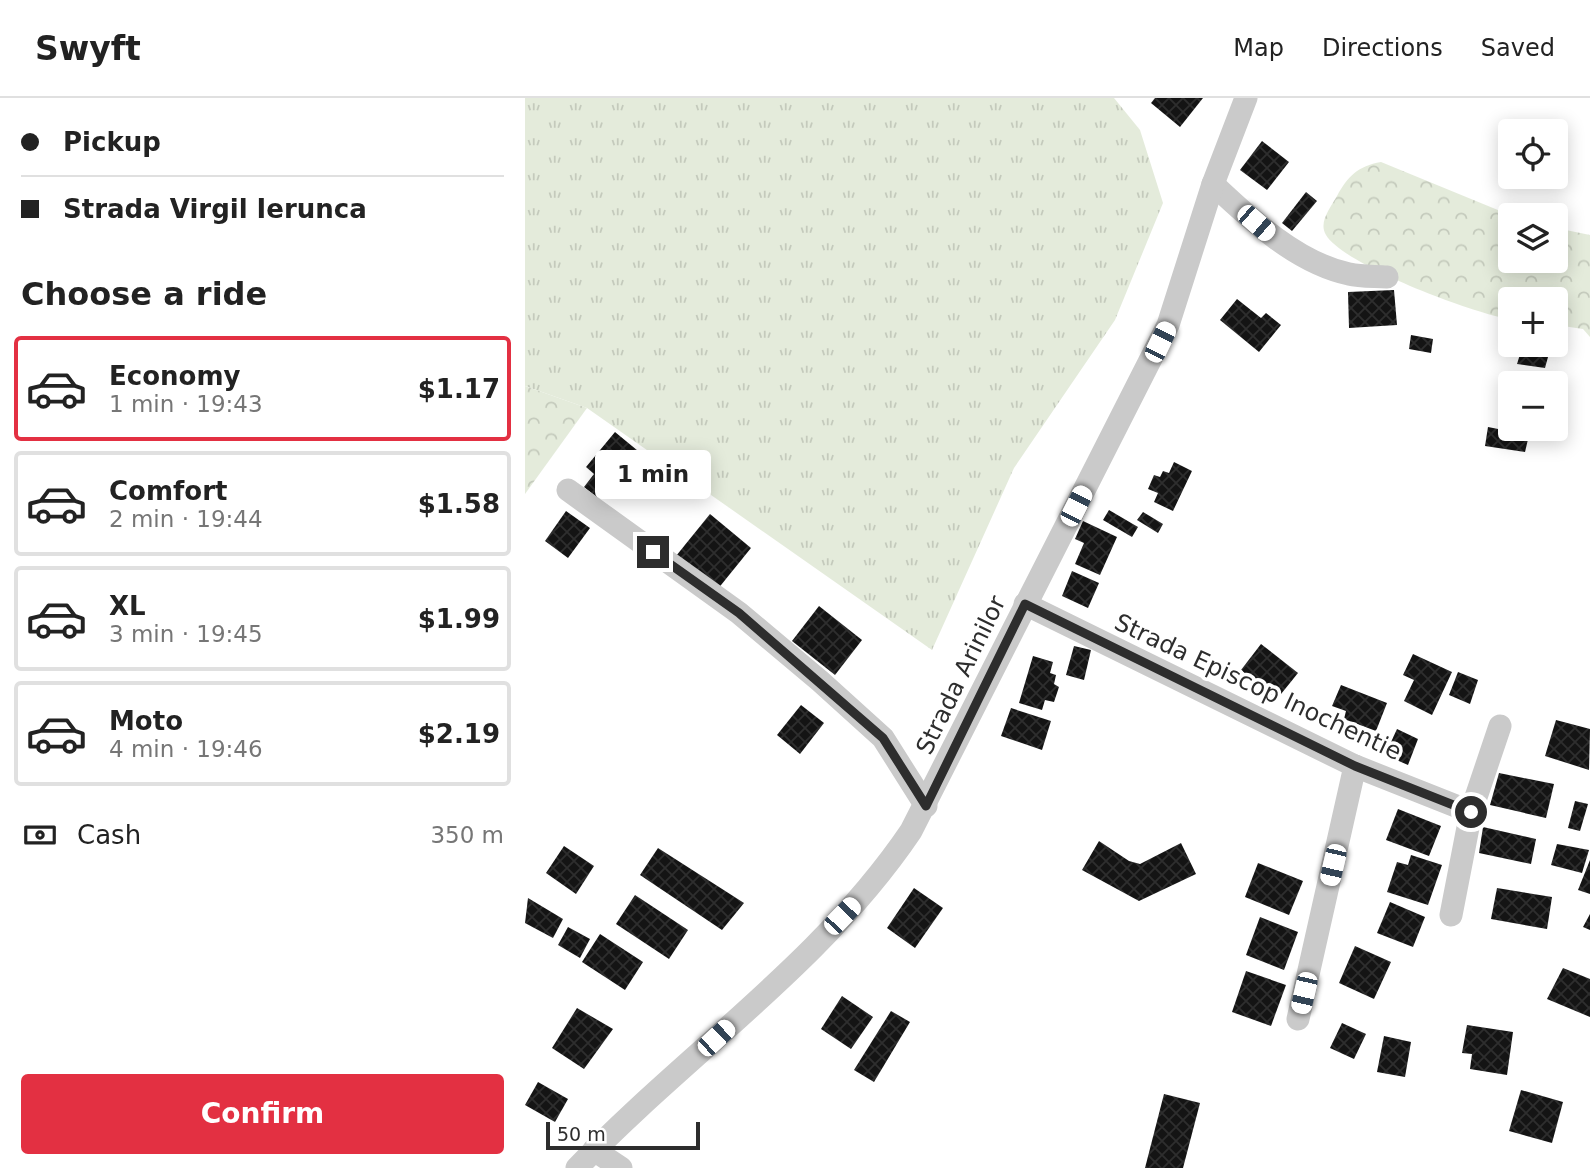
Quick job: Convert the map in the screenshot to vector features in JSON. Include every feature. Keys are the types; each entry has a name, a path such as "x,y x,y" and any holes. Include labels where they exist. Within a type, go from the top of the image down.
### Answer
{"street":[{"name":"Strada Arinilor","path":"577,1168 792,967 858,899 892,860 926,806 1025,604 1168,325 1213,184 1245,98"},
{"path":"1213,184 1270,235 1315,260 1348,274 1387,277"},
{"path":"568,490 739,613 820,681 883,738 926,806"},
{"name":"Strada Episcop Inochentie","path":"1025,604 1355,766 1471,812"},
{"path":"1451,915 1471,812 1500,726"},
{"path":"1298,1019 1355,766"},
{"path":"594,1150 621,1168"}],"green space":[{"path":"525,98 1114,98 1140,130 1163,203 1115,320 1014,468 932,650 587,408 525,386"},
{"path":"1381,162 1498,210 1498,273 1568,273 1568,230 1590,235 1590,337 1583,329 1568,327 1568,287 1498,287 1498,316 1411,286 1357,260 1338,247 1326,235 1324,220 1345,183 1366,166"},
{"path":"525,386 587,408 525,494"}],"building":[{"path":"1155,98 1203,98 1180,127 1151,103"},
{"path":"1262,141 1289,162 1267,190 1240,170"},
{"path":"1306,192 1317,201 1292,231 1282,223"},
{"path":"1394,290 1397,325 1349,328 1348,292"},
{"path":"1237,299 1261,318 1266,313 1281,325 1259,352 1220,320"},
{"path":"1411,335 1433,339 1431,353 1409,349"},
{"path":"1519,357 1548,357 1545,368 1517,364"},
{"path":"1488,427 1498,429 1498,441 1528,441 1525,452 1485,446"},
{"path":"615,432 649,460 618,497 608,488 599,499 584,487 594,474 586,467"},
{"path":"1174,462 1192,471 1173,511 1154,502 1158,493 1148,489 1154,475 1160,477 1163,471 1169,473"},
{"path":"1109,510 1138,527 1132,537 1103,520"},
{"path":"566,511 590,528 568,558 545,541"},
{"path":"1143,512 1163,524 1158,533 1137,520"},
{"path":"710,514 751,548 717,590 676,556"},
{"path":"1083,521 1117,537 1100,575 1075,564 1084,543 1075,539"},
{"path":"1072,571 1099,583 1088,608 1062,596"},
{"path":"819,606 862,640 835,675 792,641"},
{"path":"1261,644 1298,673 1277,699 1241,670"},
{"path":"1074,646 1091,650 1084,680 1066,675"},
{"path":"1413,654 1452,672 1432,715 1404,701 1414,680 1403,675"},
{"path":"1033,656 1053,662 1050,673 1056,675 1054,684 1059,687 1054,702 1045,700 1042,710 1019,703"},
{"path":"1458,672 1478,680 1470,704 1449,695"},
{"path":"1341,685 1387,703 1376,731 1344,719 1346,711 1332,706"},
{"path":"801,705 824,723 800,754 777,735"},
{"path":"1011,708 1051,721 1042,750 1001,736"},
{"path":"1556,720 1590,729 1589,770 1545,756"},
{"path":"1397,729 1418,739 1408,765 1385,755"},
{"path":"1499,773 1554,784 1546,818 1490,805"},
{"path":"1575,801 1588,804 1580,831 1568,828"},
{"path":"1398,809 1441,826 1429,856 1386,840"},
{"path":"1483,827 1536,839 1531,864 1479,853"},
{"path":"1099,841 1129,861 1140,864 1181,843 1196,874 1139,901 1082,870"},
{"path":"1557,844 1589,850 1582,873 1551,865"},
{"path":"564,846 594,866 576,894 546,873"},
{"path":"658,848 744,903 722,930 640,875"},
{"path":"1411,855 1442,865 1428,905 1387,892 1397,862 1408,865"},
{"path":"1590,860 1590,894 1578,890"},
{"path":"1258,863 1303,881 1289,915 1245,897"},
{"path":"914,888 943,908 915,948 887,928"},
{"path":"1497,888 1552,897 1547,929 1491,919"},
{"path":"635,895 688,930 669,959 616,924"},
{"path":"528,898 563,919 553,938 525,923"},
{"path":"1390,902 1425,917 1413,947 1377,933"},
{"path":"1590,914 1590,930 1583,927"},
{"path":"1260,917 1298,932 1284,970 1246,955"},
{"path":"568,927 590,939 580,958 558,945"},
{"path":"600,934 643,962 625,990 582,962"},
{"path":"1355,946 1391,962 1374,999 1339,983"},
{"path":"1563,968 1590,979 1590,1017 1547,999"},
{"path":"1246,971 1286,985 1271,1026 1232,1012"},
{"path":"842,996 873,1017 851,1049 821,1029"},
{"path":"577,1008 613,1029 584,1069 552,1048"},
{"path":"891,1011 910,1022 874,1082 854,1070"},
{"path":"1342,1023 1366,1034 1354,1059 1330,1048"},
{"path":"1467,1025 1513,1032 1507,1075 1470,1069 1472,1054 1462,1053"},
{"path":"1384,1036 1411,1042 1405,1077 1377,1072"},
{"path":"538,1082 568,1099 555,1122 525,1105"},
{"path":"1521,1090 1563,1102 1552,1143 1509,1131"},
{"path":"1164,1094 1200,1103 1183,1168 1145,1168"}],"route":[{"path":"653,552 739,613 883,738 926,806 1025,604 1355,766 1471,812"}]}
